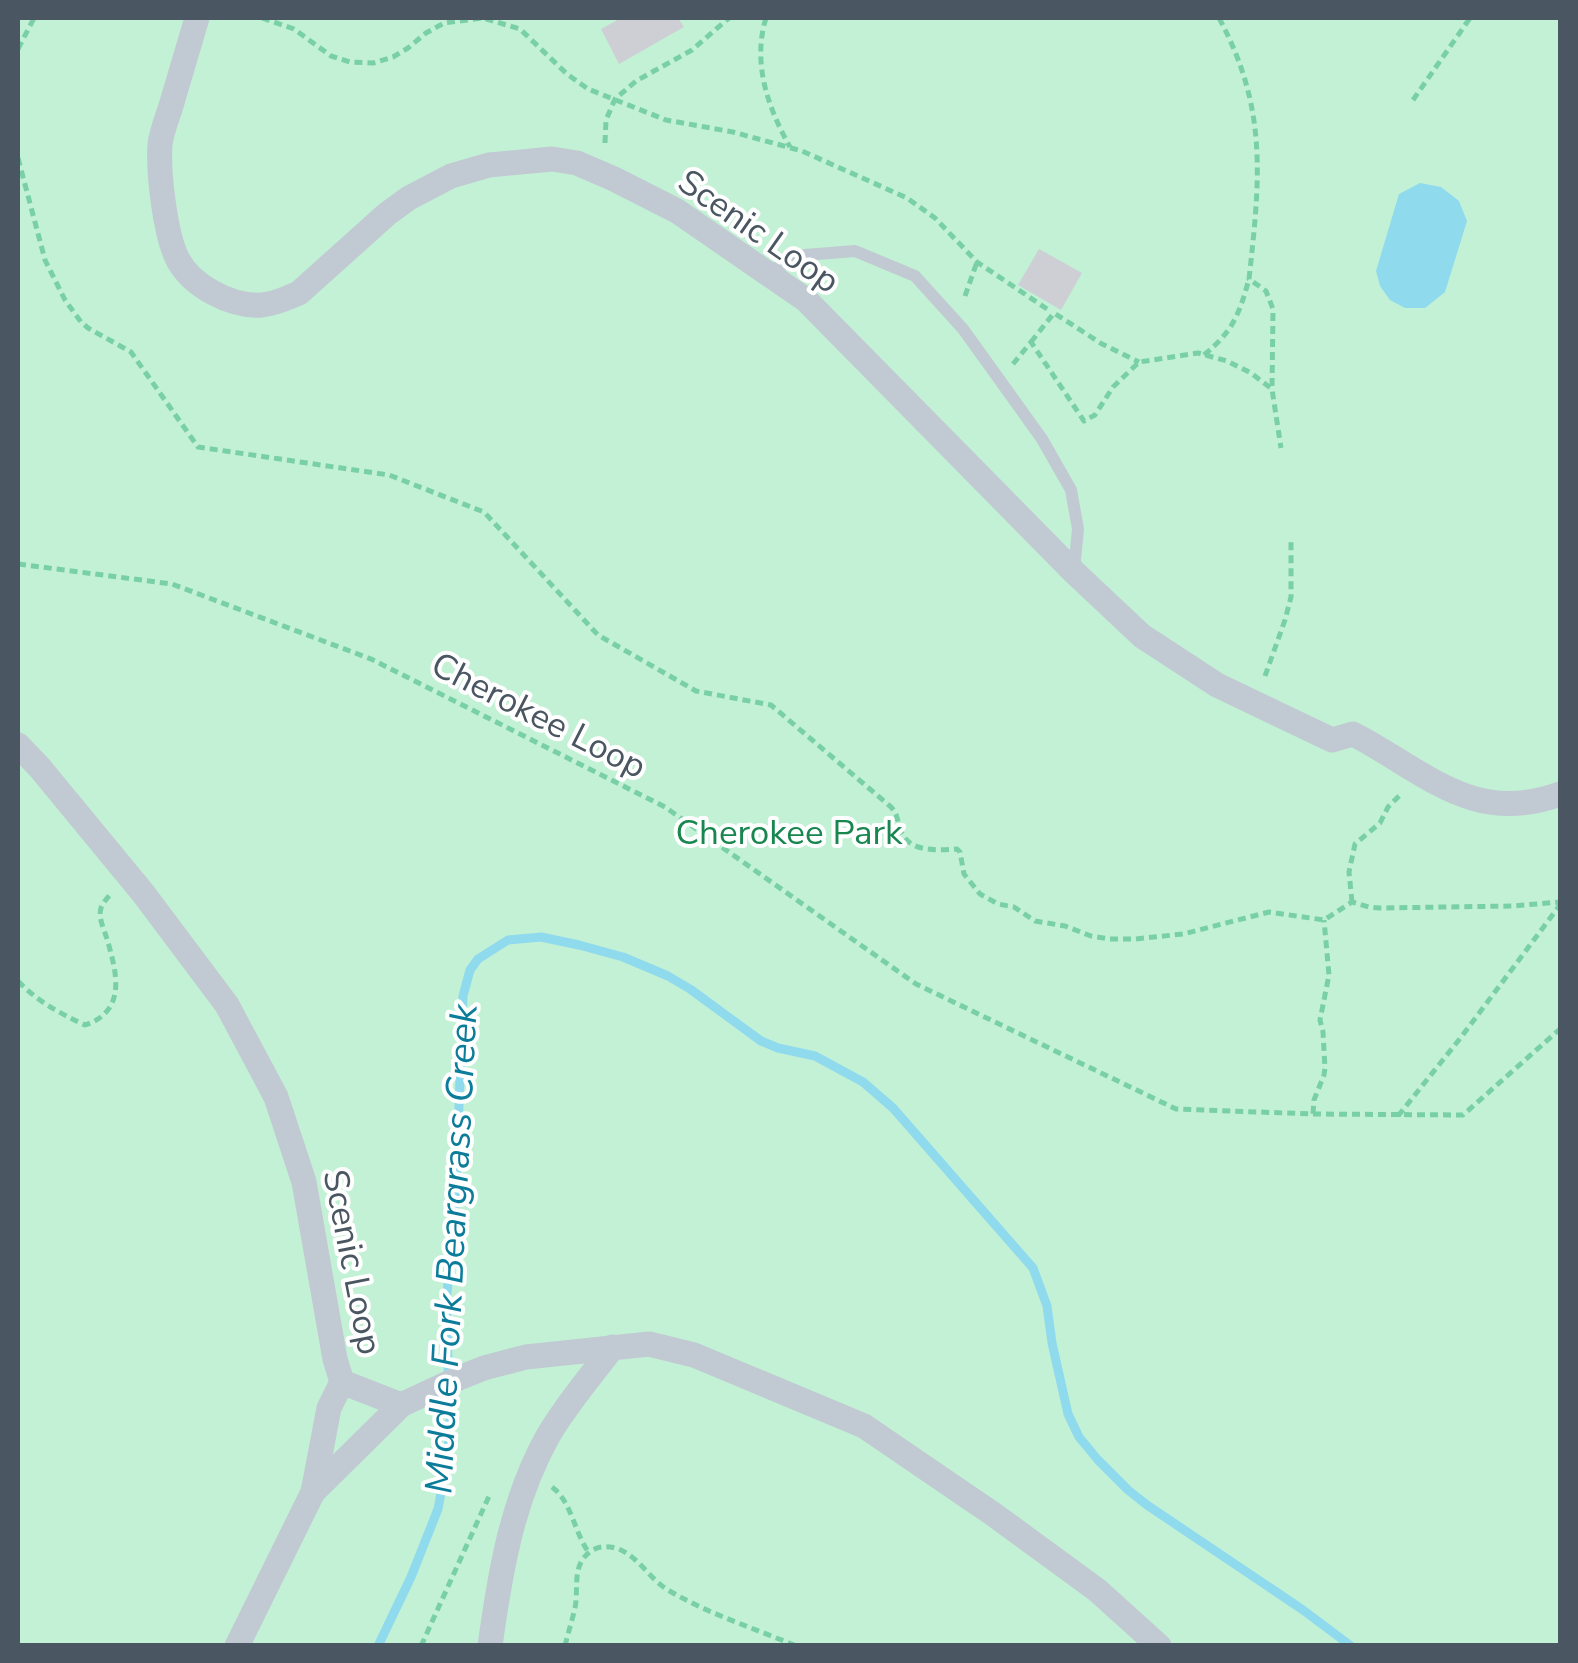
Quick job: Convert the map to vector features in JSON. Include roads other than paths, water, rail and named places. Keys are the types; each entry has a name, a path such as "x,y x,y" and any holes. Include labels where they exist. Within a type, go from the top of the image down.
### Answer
{"street":[{"name":"Scenic Loop","path":"197,18 160,141 160,178 176,256 198,282 226,298 262,305 299,293 409,198 470,169 552,159 577,163 677,211 806,300 1142,636 1217,685 1332,740 1354,734 1466,798 1484,802 1543,800 1560,794"},
{"name":"Scenic Loop","path":"18,745 132,878 228,1004 276,1097 304,1182 342,1382 400,1404"},
{"path":"313,1492 400,1404 484,1368 526,1357 649,1344 694,1355 864,1426 1082,1579 1159,1646"},
{"path":"490,1646 510,1532 530,1472 550,1433 613,1347"},
{"path":"237,1646 313,1492 329,1408 342,1382"}],"lane":[{"path":"766,272 805,255 855,252 916,276 952,317 1042,439 1072,490 1078,529 1074,572"}],"water":[{"path":"1420,183 1441,187 1459,201 1467,221 1445,292 1425,308 1405,308 1390,300 1376,271 1399,194"}],"waterway":[{"name":"Middle Fork Beargrass Creek","path":"378,1646 438,1509 448,1456 446,1303 455,1214 463,996 470,970 478,959 508,940 541,937 623,957 668,976 761,1041 815,1056 863,1082 893,1108 1033,1268 1047,1306 1068,1414 1079,1437 1098,1460 1147,1505 1351,1646"}],"park label":[{"name":"Cherokee Park","path":"789,832"}]}
